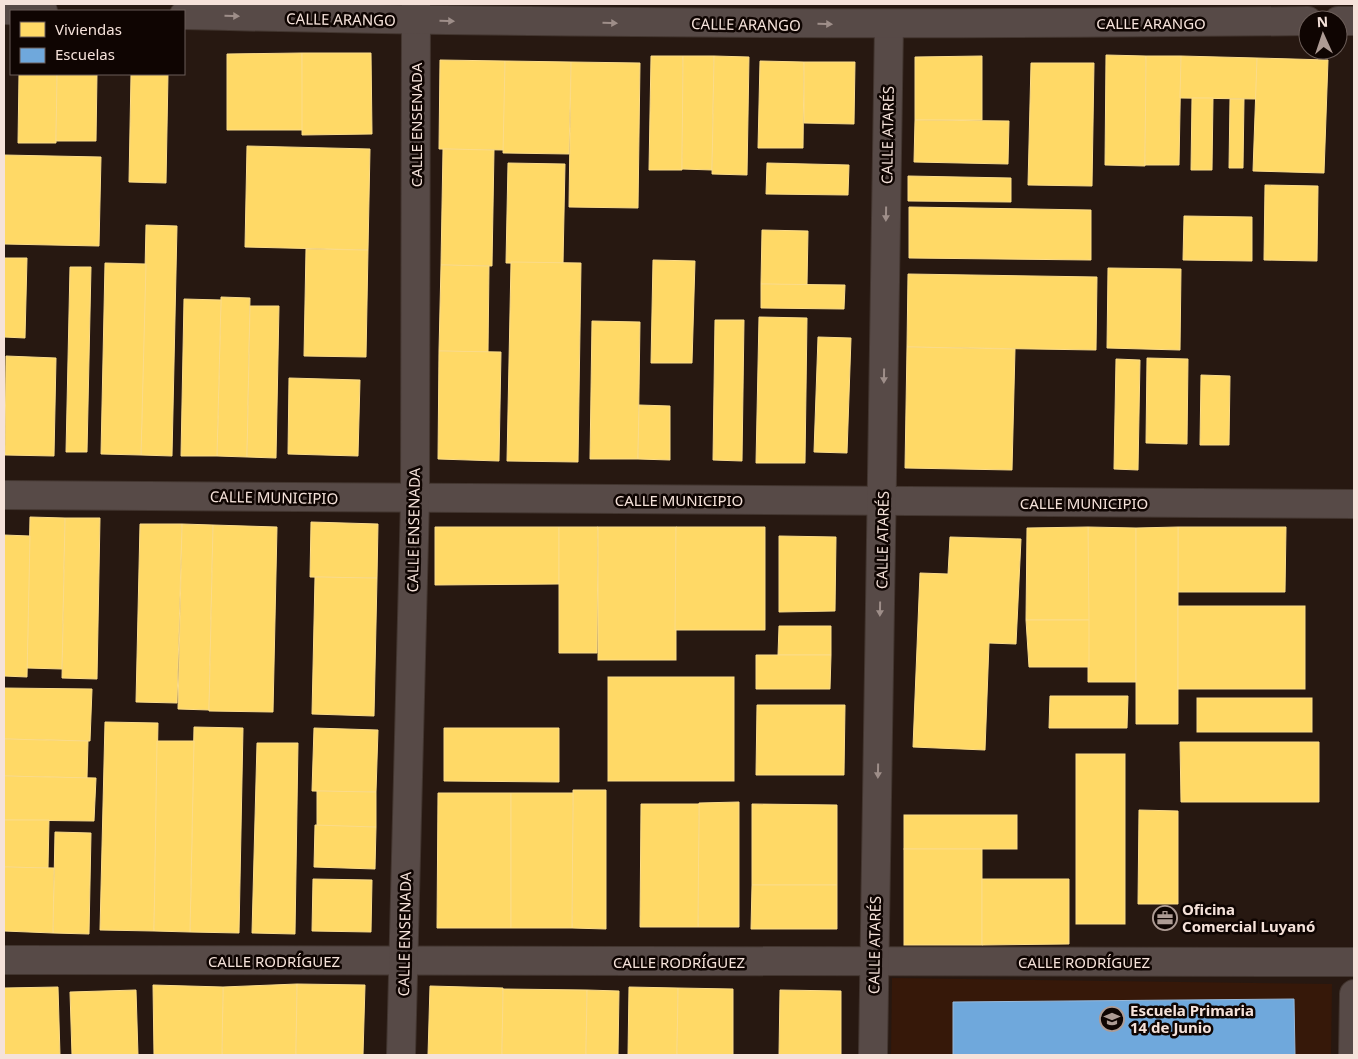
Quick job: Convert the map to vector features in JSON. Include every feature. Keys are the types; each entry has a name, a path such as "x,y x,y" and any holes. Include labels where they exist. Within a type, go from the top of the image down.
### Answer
{"street":[{"name":"CALLE ARANGO","path":"185,15 416,12 889,25 1298,21"},
{"name":"CALLE ENSENADA","path":"401,1055 415,499 416,12"},
{"name":"CALLE ATARÉS","path":"873,1055 889,25"},
{"name":"CALLE MUNICIPIO","path":"4,495 1354,504"},
{"name":"CALLE RODRÍGUEZ","path":"4,960 1354,962"},
{"path":"1353,1055 1354,994"}],"shaded area":[{"name":"Escuela Primaria 14 de Junio","path":"892,978 1332,984 1331,1055 891,1055"}],"building: Viviendas":[{"path":"302,53 303,130 227,130 227,54"},
{"path":"302,53 371,53 372,134 302,135"},
{"path":"1106,55 1146,56 1145,166 1105,165"},
{"path":"651,56 683,56 682,170 649,170"},
{"path":"683,56 714,56 712,170 682,169"},
{"path":"714,56 749,57 747,175 712,174"},
{"path":"982,56 982,120 915,120 915,57"},
{"path":"1146,56 1181,56 1179,165 1145,165"},
{"path":"1181,56 1257,58 1256,99 1180,98"},
{"path":"1257,58 1328,60 1324,173 1253,171"},
{"path":"440,60 505,61 504,150 439,149"},
{"path":"505,61 571,62 569,154 503,153"},
{"path":"760,61 804,62 803,148 758,148"},
{"path":"571,62 640,63 638,208 569,207"},
{"path":"804,62 855,62 854,124 804,123"},
{"path":"1031,63 1094,63 1092,186 1028,185"},
{"path":"19,75 57,75 56,143 18,143"},
{"path":"57,75 97,75 96,141 56,141"},
{"path":"131,75 168,75 166,183 129,182"},
{"path":"1192,98 1213,98 1212,170 1191,170"},
{"path":"1230,99 1244,99 1243,168 1229,168"},
{"path":"915,120 1009,121 1008,164 914,162"},
{"path":"247,146 370,149 368,250 245,247"},
{"path":"443,149 494,150 492,266 441,265"},
{"path":"4,155 101,157 99,246 4,244"},
{"path":"508,163 565,164 563,264 506,263"},
{"path":"767,163 849,165 848,195 766,194"},
{"path":"908,176 1011,178 1011,202 908,201"},
{"path":"1265,185 1318,186 1317,261 1264,260"},
{"path":"909,207 1091,210 1091,260 909,258"},
{"path":"1184,216 1252,217 1252,261 1183,260"},
{"path":"146,225 177,226 172,456 141,455"},
{"path":"762,230 808,231 807,285 761,284"},
{"path":"306,249 368,250 366,357 304,356"},
{"path":"4,258 27,258 25,338 4,337"},
{"path":"653,260 695,261 692,363 651,363"},
{"path":"511,262 581,263 578,462 507,461"},
{"path":"105,263 146,264 141,455 101,454"},
{"path":"441,265 489,266 488,352 439,351"},
{"path":"70,267 91,267 87,452 66,452"},
{"path":"1108,268 1181,269 1180,350 1107,348"},
{"path":"908,274 1097,277 1096,350 907,347"},
{"path":"761,284 845,285 844,309 761,308"},
{"path":"221,297 250,298 247,457 217,456"},
{"path":"184,299 221,300 217,456 181,456"},
{"path":"250,306 279,306 276,458 247,457"},
{"path":"759,317 807,318 805,463 756,463"},
{"path":"715,320 744,320 742,461 713,460"},
{"path":"592,321 640,322 638,459 590,459"},
{"path":"818,337 851,338 847,453 814,452"},
{"path":"907,347 1015,349 1012,470 905,468"},
{"path":"439,351 501,352 499,461 438,459"},
{"path":"6,356 56,358 54,456 5,455"},
{"path":"1147,358 1188,359 1187,444 1146,443"},
{"path":"1116,359 1140,360 1138,470 1114,469"},
{"path":"1201,375 1230,376 1229,445 1200,445"},
{"path":"289,378 360,380 358,456 288,454"},
{"path":"639,405 670,406 670,460 638,459"},
{"path":"30,517 65,518 62,669 27,668"},
{"path":"65,518 100,518 97,679 62,678"},
{"path":"311,522 378,524 377,578 310,577"},
{"path":"140,524 182,524 177,703 136,702"},
{"path":"182,524 213,525 209,710 178,709"},
{"path":"213,525 277,527 273,712 209,711"},
{"path":"435,527 559,527 559,584 435,585"},
{"path":"559,527 598,527 597,653 559,653"},
{"path":"598,527 676,527 676,660 598,660"},
{"path":"676,527 765,527 765,630 675,630"},
{"path":"1088,527 1136,528 1136,682 1088,682"},
{"path":"1088,527 1089,620 1026,620 1027,528"},
{"path":"1178,527 1286,527 1285,592 1178,592"},
{"path":"1178,527 1178,724 1136,724 1136,528"},
{"path":"4,535 30,536 27,677 4,676"},
{"path":"779,536 836,537 835,611 779,612"},
{"path":"950,537 1021,539 1016,644 989,643 985,750 913,747 920,573 948,574"},
{"path":"315,577 377,578 374,716 312,714"},
{"path":"1178,606 1305,606 1305,689 1178,689"},
{"path":"1026,620 1089,620 1089,667 1029,667"},
{"path":"779,626 831,626 831,655 778,655"},
{"path":"756,655 831,655 830,689 756,689"},
{"path":"608,677 734,677 734,781 608,781"},
{"path":"4,688 92,689 90,741 4,739"},
{"path":"1050,696 1128,696 1127,728 1049,728"},
{"path":"1197,698 1312,698 1312,732 1197,732"},
{"path":"757,705 845,705 844,775 756,775"},
{"path":"105,722 158,723 154,931 100,930"},
{"path":"194,727 243,728 239,933 190,932"},
{"path":"314,728 378,730 376,792 312,791"},
{"path":"444,728 559,728 559,782 444,781"},
{"path":"4,739 88,741 87,778 4,776"},
{"path":"157,741 194,741 190,932 154,931"},
{"path":"1180,742 1319,742 1319,802 1181,802"},
{"path":"257,743 298,743 295,934 252,933"},
{"path":"1076,754 1125,754 1125,924 1076,924"},
{"path":"4,776 96,778 94,821 4,820"},
{"path":"573,790 606,790 606,929 572,928"},
{"path":"317,791 376,792 376,827 317,826"},
{"path":"438,793 511,793 511,928 437,928"},
{"path":"511,793 573,793 572,928 511,928"},
{"path":"739,802 739,927 698,927 699,803"},
{"path":"641,804 699,804 698,927 640,927"},
{"path":"752,804 837,805 837,885 752,885"},
{"path":"1139,810 1178,811 1178,904 1138,904"},
{"path":"904,815 1017,815 1017,849 904,849"},
{"path":"4,820 49,820 48,868 4,867"},
{"path":"315,825 376,827 375,869 314,867"},
{"path":"55,832 91,833 89,934 53,933"},
{"path":"904,849 982,849 982,945 904,945"},
{"path":"4,867 54,868 53,933 4,931"},
{"path":"313,879 372,880 371,932 312,931"},
{"path":"982,879 1069,879 1069,944 982,945"},
{"path":"752,885 837,885 837,929 751,929"},
{"path":"297,984 296,1055 222,1055 223,987"},
{"path":"297,984 365,985 363,1055 296,1055"},
{"path":"153,985 223,987 222,1055 154,1055"},
{"path":"430,986 503,988 502,1055 428,1055"},
{"path":"58,987 60,1055 4,1055 4,988"},
{"path":"629,987 678,988 677,1055 628,1055"},
{"path":"678,988 733,989 733,1055 677,1055"},
{"path":"503,989 587,990 586,1055 502,1055"},
{"path":"136,990 138,1055 72,1055 70,992"},
{"path":"587,990 619,991 618,1055 586,1055"},
{"path":"780,990 841,991 841,1055 779,1055"}],"building: Escuelas":[{"path":"1294,999 1295,1055 953,1055 953,1002"}],"place":[{"name":"Oficina Comercial Luyanó","path":"1165,918"},
{"name":"Escuela Primaria 14 de Junio","path":"1112,1019"}]}
